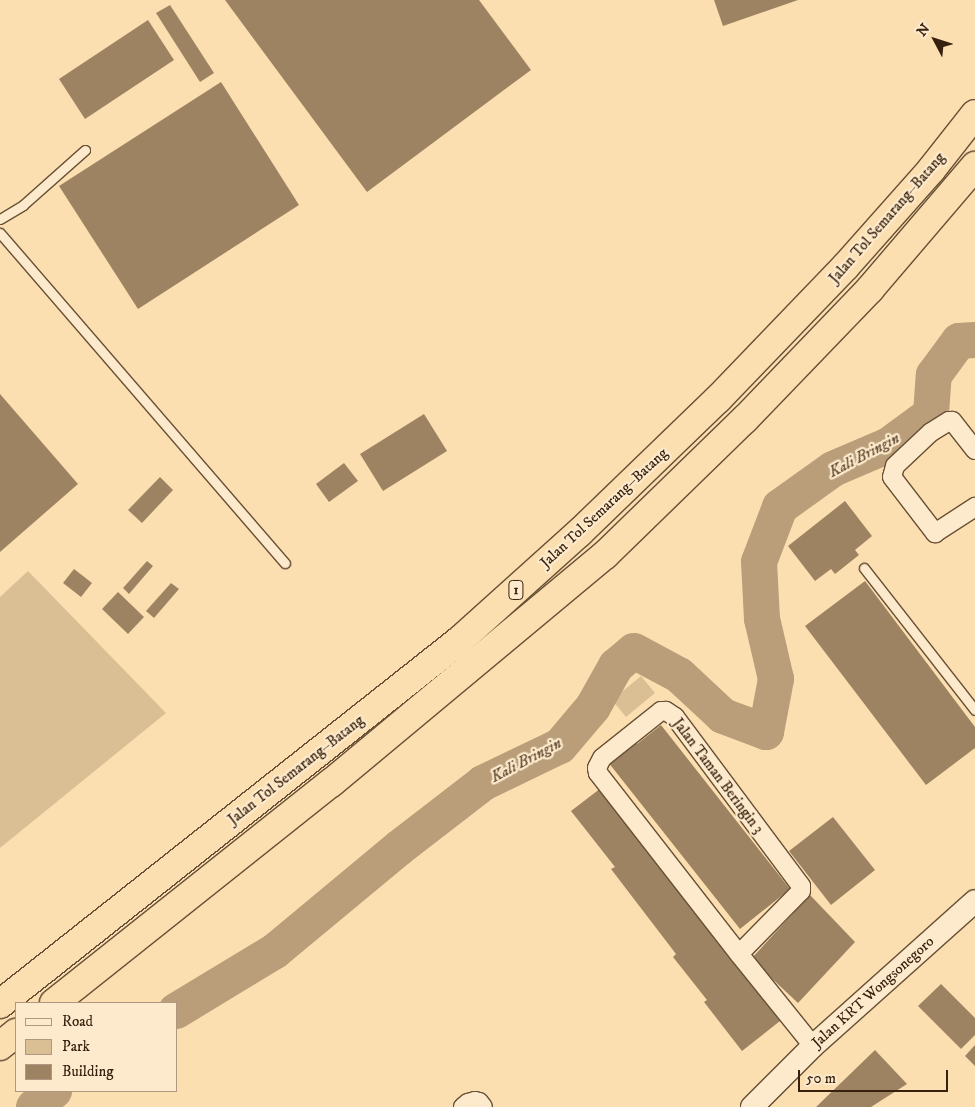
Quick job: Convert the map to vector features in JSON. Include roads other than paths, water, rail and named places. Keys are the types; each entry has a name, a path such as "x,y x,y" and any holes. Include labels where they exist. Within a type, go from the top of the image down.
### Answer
{"highway":[{"name":"Jalan Tol Semarang–Batang","path":"0,1004 460,640 572,540 718,399 845,267 931,170 975,114"},
{"name":"Jalan Tol Semarang–Batang","path":"55,1002 339,777 605,555 744,419 870,289 975,166"},
{"path":"0,1046 15,1034"}],"street":[{"path":"975,450 952,421 930,432 895,466 892,477 935,533 975,507"},
{"name":"Jalan Taman Beringin 3","path":"739,954 801,891 800,886 675,716 666,711 661,711 602,758 597,768 598,773 739,954 813,1046"},
{"name":"Jalan KRT Wongsonegoro","path":"757,1105 813,1046 975,901"},
{"path":"463,1107 475,1101 479,1102 483,1107"}],"lane":[{"path":"0,220 23,205 84,150"},
{"path":"0,233 285,563"},
{"path":"864,568 975,710"}],"waterway":[{"name":"Kali Bringin","path":"178,1010 275,951 399,848 483,783 560,746 593,707 616,666 634,651 679,675 723,716 766,732 776,679 762,619 759,562 780,507 833,469 889,445 931,414 934,375 959,341 975,340"},
{"name":"Kali Bringin","path":"34,1107 53,1092"}]}
